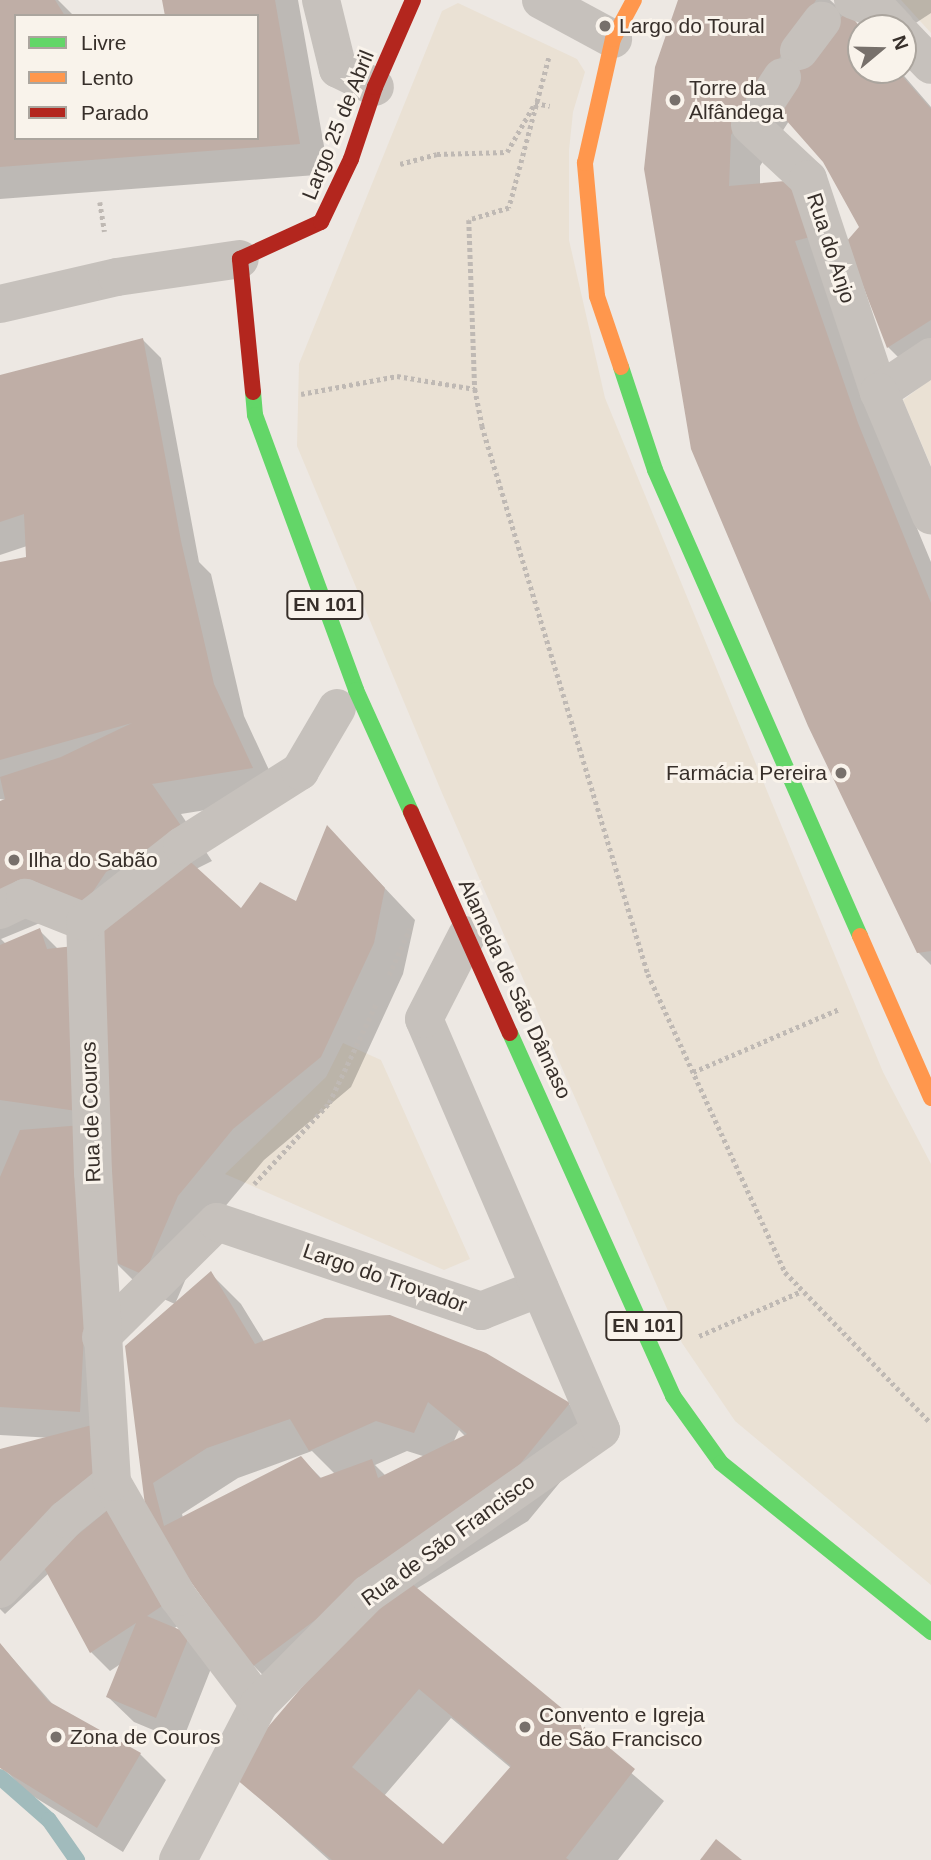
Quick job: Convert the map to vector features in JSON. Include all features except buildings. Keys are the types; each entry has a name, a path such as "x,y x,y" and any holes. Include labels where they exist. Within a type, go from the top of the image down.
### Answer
{"main road":[{"name":"Largo 25 de Abril","path":"240,259 321,222 351,159 375,86 413,0"},
{"path":"634,0 613,39 584,163 597,296 655,470 931,1098"},
{"name":"Alameda de São Dâmaso","path":"240,259 255,415 356,690 673,1396 721,1463 931,1632"}],"street":[{"path":"321,0 338,69 375,86"},
{"path":"541,0 613,39"},
{"name":"Rua do Anjo","path":"822,21 774,89 808,179 879,393 931,516"},
{"path":"917,50 931,65"},
{"path":"0,304 117,277 240,259"},
{"path":"879,393 931,357"},
{"path":"0,910 25,898 85,922 182,846 300,771 337,708"},
{"name":"Rua de Couros","path":"85,922 101,1337 111,1482"},
{"path":"467,935 424,1019 540,1288"},
{"path":"101,1337 217,1222"},
{"name":"Largo do Trovador","path":"217,1222 481,1311 540,1288"},
{"name":"Rua de São Francisco","path":"178,1860 259,1704 368,1594 601,1430 540,1288"},
{"path":"0,1590 65,1519 111,1482 178,1597 259,1704"}],"path":[{"path":"553,46 535,103 509,208 469,220 475,389 482,426 648,974 785,1272 931,1423"},
{"path":"391,164 437,154 508,152 535,103"},
{"path":"100,202 105,236"},
{"path":"297,394 397,376 475,389"},
{"path":"383,987 411,927 406,915"},
{"path":"217,1222 329,1103 378,999"},
{"path":"694,1072 844,1007"},
{"path":"694,1338 802,1291"}],"shaded area":[{"path":"901,0 931,0 931,33 917,18 917,14 914,14"},
{"path":"458,3 577,59 585,72 573,112 569,150 569,240 605,398 883,1072 931,1164 931,1585 735,1421 682,1343 442,793 297,446 299,364 442,11"},
{"path":"931,379 931,466 903,400"},
{"path":"343,1043 381,1060 470,1259 444,1270 225,1174 326,1077"}],"waterway":[{"path":"0,1777 49,1820 77,1860"}],"traffic: fast":[{"path":"621,367 655,470 860,936"},
{"path":"253,392 255,415 356,690 411,812"},
{"path":"510,1033 673,1396 721,1463 931,1632"}],"traffic: slow":[{"path":"621,367 597,296 585,163 613,39 634,0"},
{"path":"860,936 931,1098"}],"traffic: jam":[{"path":"253,392 240,259 321,222 351,159 375,87 413,0"},
{"path":"411,812 510,1033"}],"place":[{"name":"Largo do Toural","path":"605,26"},
{"name":"Torre da Alfândega","path":"675,100"},
{"name":"Farmácia Pereira","path":"841,773"},
{"name":"Ilha do Sabão","path":"14,860"},
{"name":"Convento e Igreja de São Francisco","path":"525,1727"},
{"name":"Zona de Couros","path":"56,1737"}]}
